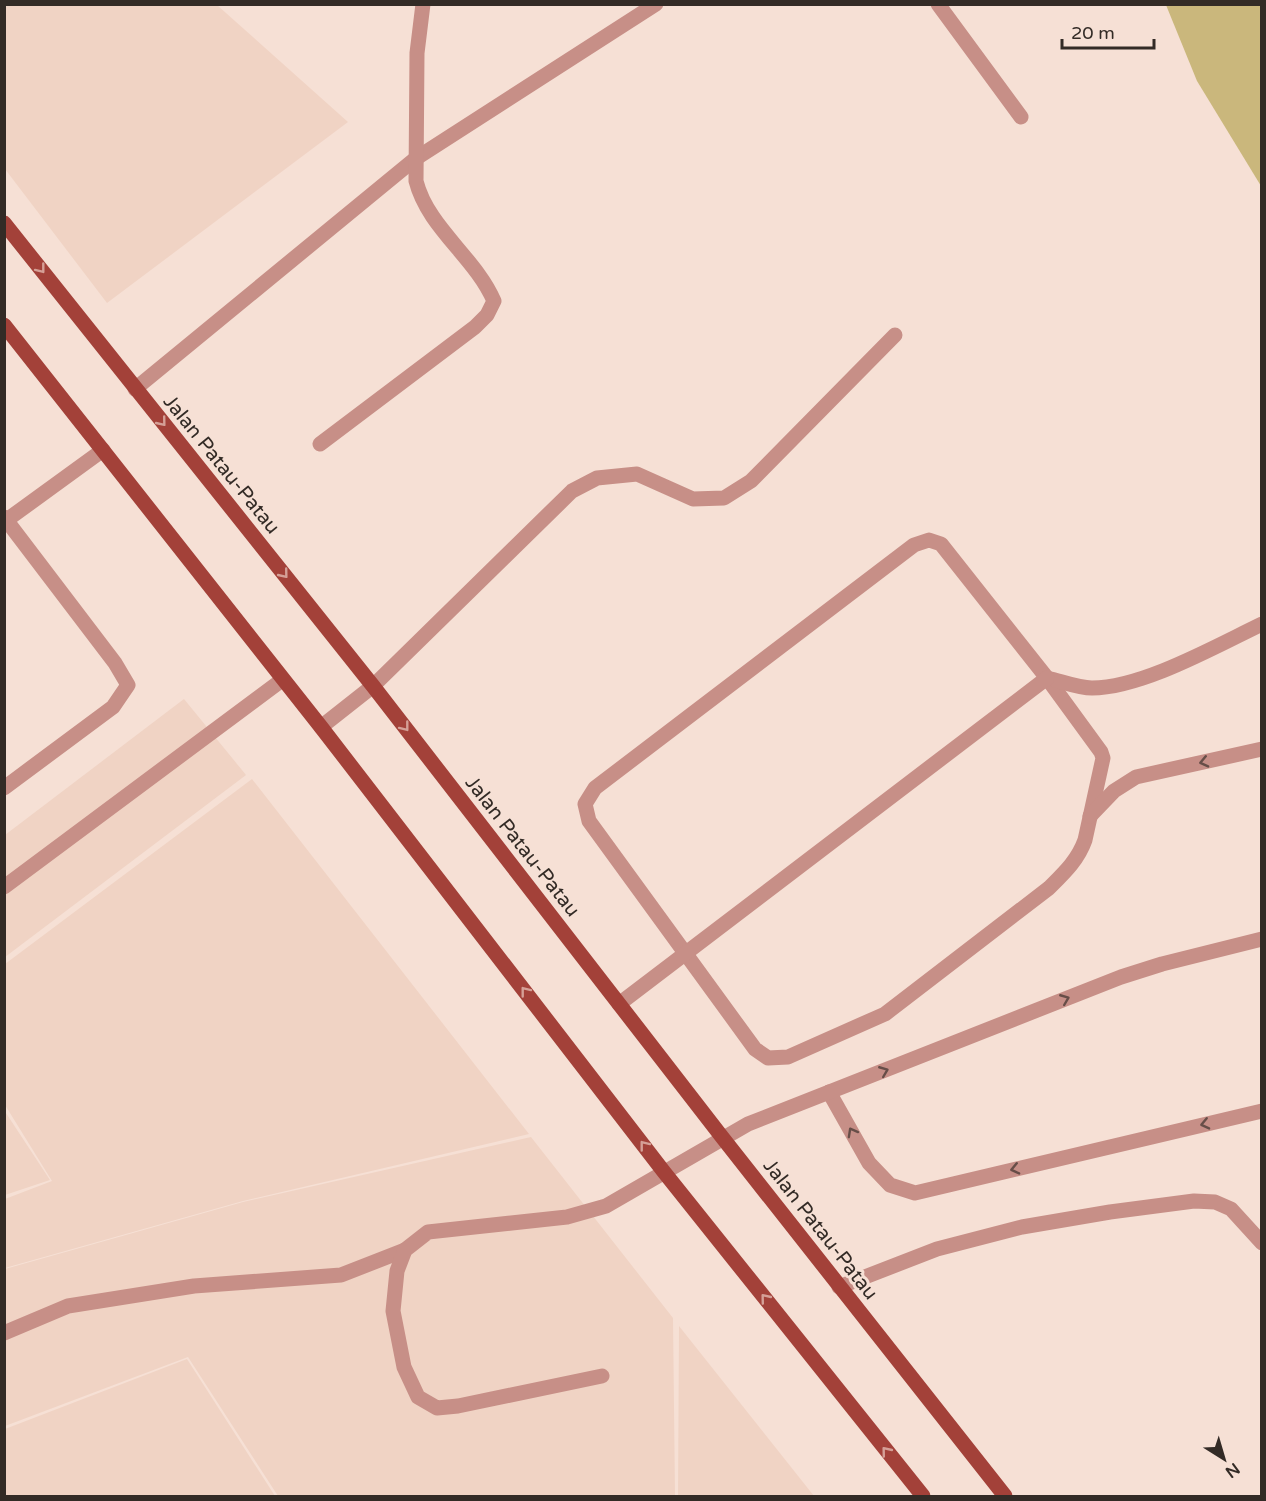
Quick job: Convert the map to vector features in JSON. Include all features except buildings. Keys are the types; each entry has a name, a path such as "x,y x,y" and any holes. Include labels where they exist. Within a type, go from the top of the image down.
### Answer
{"main road":[{"name":"Jalan Patau-Patau","path":"4,223 373,686 722,1137 1005,1497"},
{"path":"4,325 321,727 664,1172 923,1497"}],"street":[{"path":"320,444 476,327 487,315 494,301 487,284 443,230 420,197 416,181 417,53 423,4"},
{"path":"135,389 415,159 656,4"},
{"path":"938,4 1021,117"},
{"path":"321,727 373,686 572,491 597,478 637,474 693,499 724,498 751,481 895,335"},
{"path":"4,788 113,707 128,685 115,663 5,520 103,450"},
{"path":"929,540 941,544 1047,678 1103,758 1080,853 1049,888 885,1014 788,1057 768,1058 755,1049 589,821 585,804 595,788 904,552 914,545 929,540"},
{"path":"1047,678 1091,688 1126,684 1170,667 1262,624"},
{"path":"619,1004 1047,678"},
{"path":"4,887 282,680"},
{"path":"1090,816 1114,791 1136,777 1262,749"},
{"path":"4,1333 68,1306 194,1286 341,1275 405,1250 428,1232 567,1217 606,1206 748,1124 1121,977 1162,964 1262,939"},
{"path":"830,1092 869,1163 891,1185 915,1193 1262,1111"},
{"path":"839,1287 936,1249 1011,1230 1110,1212 1194,1201 1215,1202 1231,1209 1262,1243"},
{"path":"405,1250 397,1271 393,1311 404,1367 418,1397 437,1408 458,1406 602,1376"}],"shaded area":[{"path":"5,4 217,5 348,122 107,303 5,169"},
{"path":"1166,5 1261,5 1261,186 1197,81"},
{"path":"184,699 246,775 5,957 5,835"},
{"path":"252,779 529,1134 243,1201 5,1268 5,1199 52,1181 5,1105 5,964"},
{"path":"4,1110 50,1180 5,1195 4,1195"},
{"path":"531,1137 673,1318 675,1496 278,1496 188,1357 5,1426 5,1269 243,1202"},
{"path":"679,1326 814,1496 678,1496"},
{"path":"187,1359 275,1496 5,1496 5,1429"}]}
